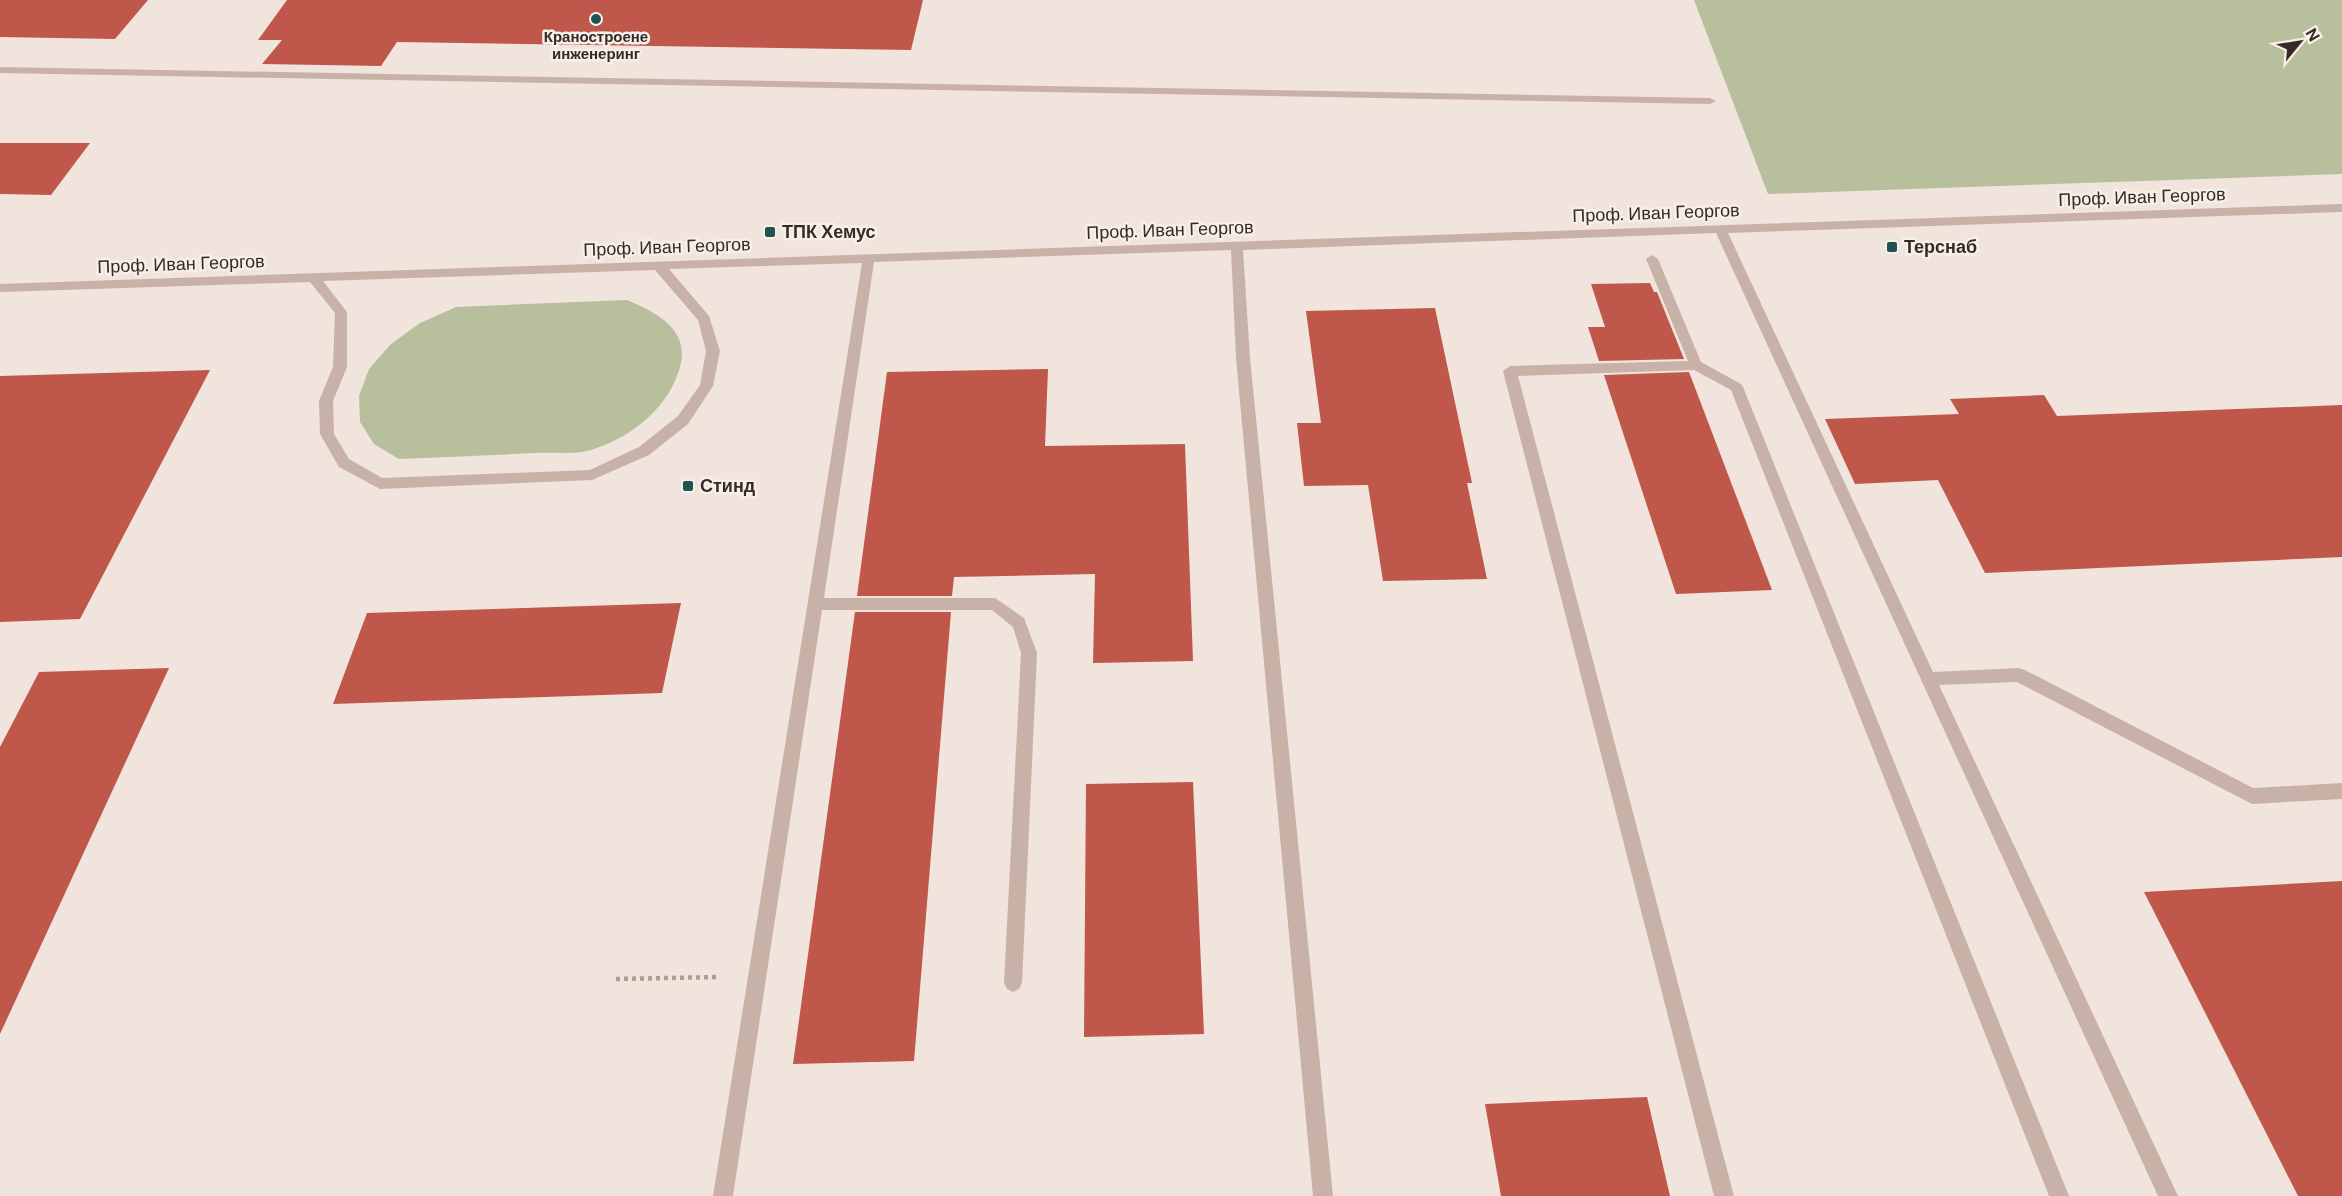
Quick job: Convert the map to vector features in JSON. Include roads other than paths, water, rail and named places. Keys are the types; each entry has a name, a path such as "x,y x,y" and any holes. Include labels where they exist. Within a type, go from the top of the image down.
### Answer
{"street":[{"path":"0,70 1710,101"},
{"name":"Проф. Иван Георгов","path":"0,288 2342,208"},
{"path":"1720,229 2168,1196"},
{"path":"1237,246 1243,358 1323,1196"},
{"path":"723,1196 869,257"},
{"path":"1652,259 1696,364"},
{"path":"313,277 341,312 340,367 326,401 327,434 344,463 380,484 592,475 644,452 683,420 706,386 713,351 704,319 657,265"},
{"path":"1724,1196 1510,371 1696,364 1736,387 2059,1196"},
{"path":"816,604 995,604 1019,623 1029,653 1013,983"},
{"path":"1929,679 2019,675 2252,796 2342,791"}],"place":[{"name":"Краностроене инженеринг","path":"596,19"},
{"name":"ТПК Хемус","path":"770,232"},
{"name":"Терснаб","path":"1892,247"},
{"name":"Стинд","path":"688,486"}]}
